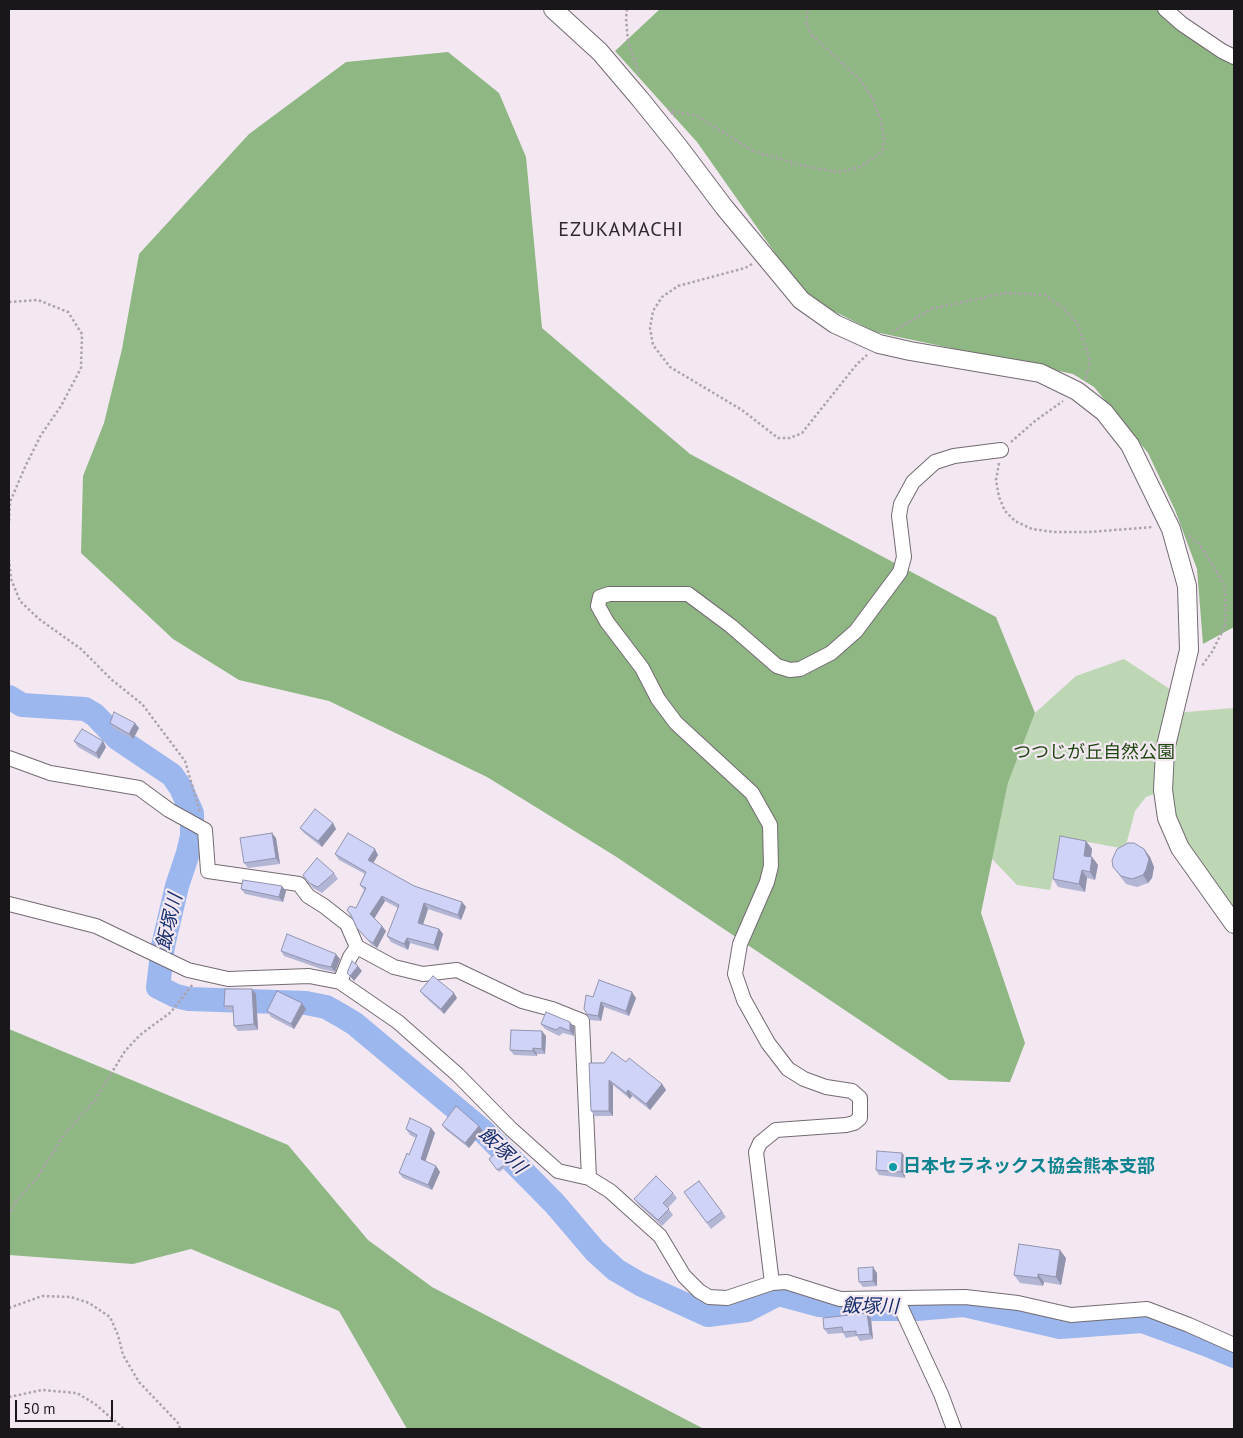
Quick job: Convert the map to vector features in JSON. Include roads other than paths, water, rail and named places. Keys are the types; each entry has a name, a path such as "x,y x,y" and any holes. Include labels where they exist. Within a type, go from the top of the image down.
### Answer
{"street":[{"path":"553,9 600,52 801,300 835,324 879,344 1040,373 1077,391 1104,412 1130,445 1171,529 1187,586 1189,650 1165,750 1163,790 1167,818 1180,848 1234,924"},
{"path":"1165,9 1182,24 1234,58"},
{"path":"772,1283 756,1152 760,1143 776,1130 846,1125 854,1122 860,1118 860,1098 852,1091 826,1087 804,1079 788,1069 768,1043 744,1000 735,974 740,944 767,882 771,866 770,825 752,793 676,723 658,699 642,668 598,606 600,597 609,594 688,594 731,626 777,666 790,670 800,669 831,653 856,631 900,572 904,557 898,516 901,504 913,482 935,462 954,456 1000,450"},
{"path":"9,758 50,773 138,788 169,810 205,830 208,871 299,884 308,896 347,924 357,947 394,967 423,974 457,970 522,1001 552,1009 582,1021 589,1178"},
{"path":"9,904 96,926 188,970 202,974 228,979 309,976 340,982 398,1022 458,1075 511,1128 558,1171 589,1178 610,1191 660,1236 684,1276 699,1291 709,1297 727,1298 772,1283 786,1282 840,1299 965,1297 1018,1303 1072,1315 1147,1309 1189,1324 1234,1345"},
{"path":"340,982 350,957 357,947"},
{"path":"896,1299 941,1394 954,1429"}],"waterway":[{"name":"飯塚川","path":"9,697 22,705 85,709 95,715 117,738 172,775 181,788 192,813 192,836 177,886 163,946 158,987 176,996 189,999 306,1003 326,1007 355,1024 483,1131 555,1204 595,1251 616,1270 640,1284 708,1315 747,1310 778,1294 819,1305 871,1309 917,1309 964,1305 1060,1327 1142,1321 1234,1356"}],"place":[{"name":"日本セラネックス協会熊本支部","path":"893,1167"}],"district":[{"name":"EZUKAMACHI","path":"621,230"}],"park label":[{"name":"つつじが丘自然公園","path":"1094,753"}]}
